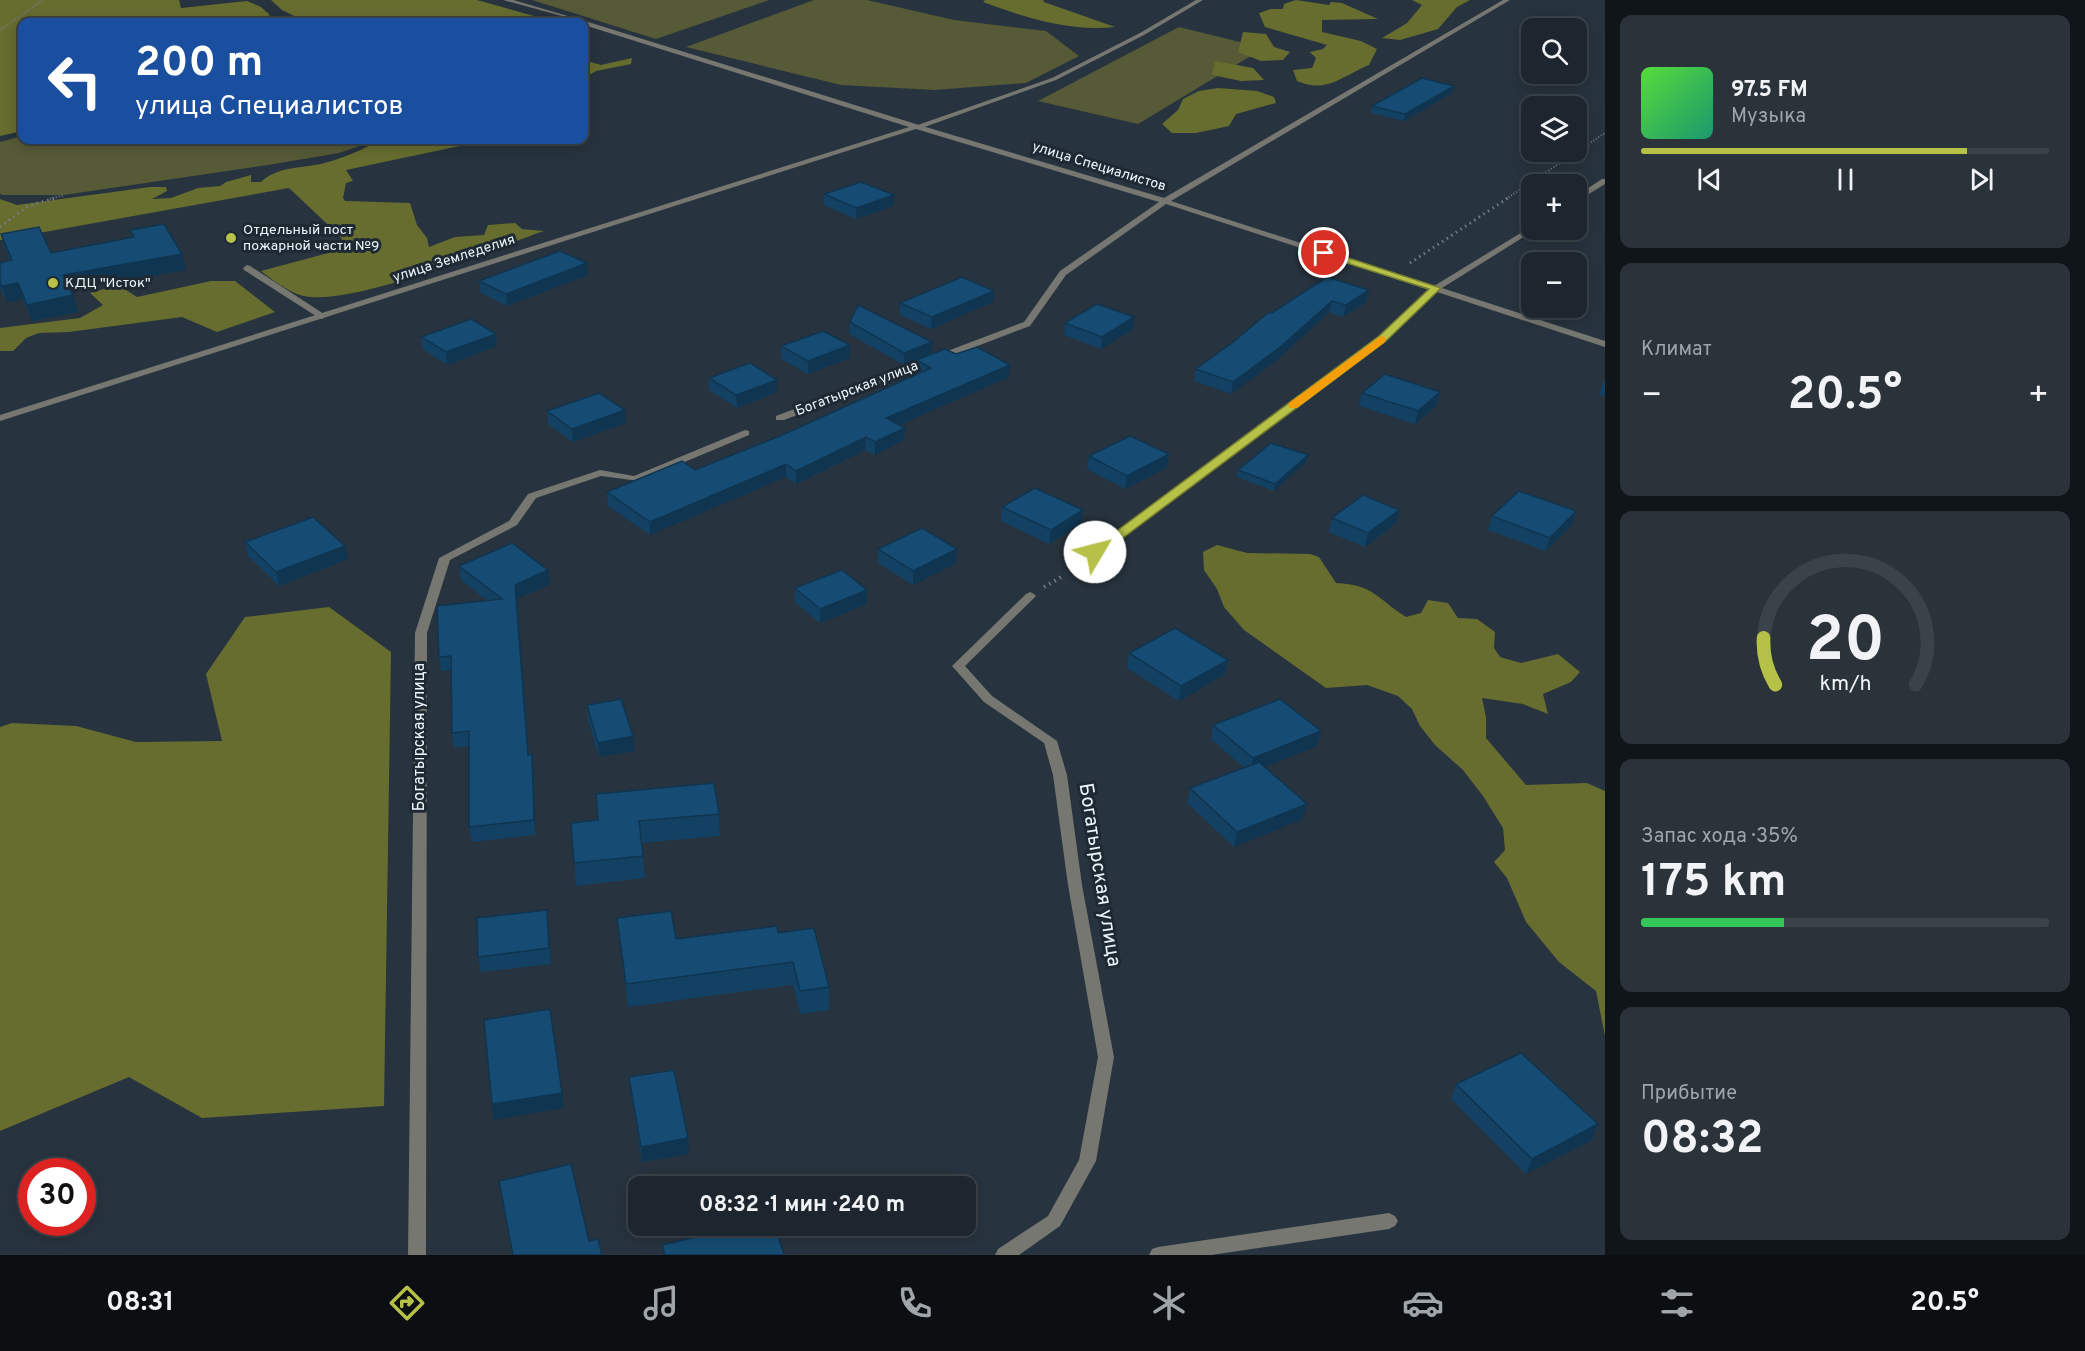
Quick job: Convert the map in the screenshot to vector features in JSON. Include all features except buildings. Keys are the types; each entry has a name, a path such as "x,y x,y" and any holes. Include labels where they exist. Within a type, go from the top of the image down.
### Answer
{"street":[{"name":"улица Специалистов","path":"506,0 566,18"},
{"name":"улица Земледелия","path":"0,418 916,127 1054,79 1142,34 1200,0"},
{"name":"Богатырская улица","path":"780,418 1027,324 1063,273 1165,201 1507,0"},
{"name":"улица Специалистов","path":"588,25 916,127 1165,201 1605,344"},
{"path":"1587,195 1601,188 1605,181"},
{"path":"1076,567 1383,338 1436,288 1521,235"},
{"path":"247,268 322,316"},
{"name":"Богатырская улица","path":"417,1255 421,633 445,558 513,524 532,496 600,472 635,479 745,433"},
{"name":"Богатырская улица","path":"1005,1255 1054,1221 1087,1161 1106,1057 1076,885 1060,776 1050,741 988,699 958,666 1030,596"},
{"path":"1158,1255 1389,1221"}],"path":[{"path":"0,30 43,0"},
{"path":"1392,275 1605,133"},
{"path":"0,226 28,206 64,195"},
{"path":"1030,596 1076,567"}],"green space":[{"path":"0,0 179,0 181,8 247,1 261,7 270,15 266,18 18,18 18,132 0,136"},
{"path":"271,0 477,0 541,18 298,18 282,10"},
{"path":"532,0 769,0 656,39"},
{"path":"814,0 867,0 954,20 1046,31 1079,56 1026,83 935,90 841,85 686,47"},
{"path":"985,0 1043,0 1115,27 1064,26 1015,13 983,2"},
{"path":"1296,0 1329,5 1331,2 1342,3 1378,19 1322,20 1322,32 1361,41 1377,49 1369,65 1326,85 1317,86 1297,81 1293,70 1312,68 1316,58 1310,52 1323,49 1327,45 1265,27 1259,13 1271,9 1283,9 1284,4"},
{"path":"1412,0 1470,0 1457,7 1438,29 1400,40 1382,38 1407,23 1422,5"},
{"path":"1179,27 1264,48 1138,124 1038,101"},
{"path":"1243,32 1266,34 1274,47 1290,52 1283,60 1261,61 1238,52"},
{"path":"632,58 631,64 596,71 588,76 588,61 601,65"},
{"path":"1215,61 1253,68 1264,80 1241,81 1212,75"},
{"path":"1218,88 1257,91 1274,97 1276,103 1236,114 1229,126 1196,133 1172,133 1162,124 1178,110 1183,99 1199,91"},
{"path":"18,137 18,144 365,144 339,153 64,195 3,195 0,194 0,142"},
{"path":"373,144 469,144 346,170 353,181 346,183 343,198 345,201 410,203 417,225 427,238 429,247 455,237 484,235 488,225 515,223 522,229 544,231 457,263 384,286 350,294 321,297 295,293 261,271 347,248 340,236 289,188 0,240 0,199 17,205 150,187 166,187 167,191 152,199 171,198 198,188 220,186 251,175 251,182 261,182 284,170 320,164"},
{"path":"211,281 235,281 275,312 217,332 182,317 69,332 39,333 26,338 13,351 0,351 0,328 80,318 103,305 90,293 118,285 137,297"},
{"path":"1217,545 1247,553 1310,554 1319,557 1336,583 1359,586 1406,617 1421,613 1428,600 1448,603 1458,618 1477,619 1495,632 1494,648 1500,657 1521,663 1558,654 1580,672 1571,682 1543,694 1548,714 1523,704 1482,698 1486,717 1486,738 1526,785 1587,783 1605,791 1605,1036 1596,991 1559,962 1526,922 1507,878 1494,862 1505,850 1503,828 1463,770 1435,745 1420,726 1412,709 1398,696 1367,685 1326,688 1244,630 1224,607 1217,589 1204,570 1203,552"},
{"path":"329,607 391,652 384,1106 202,1118 129,1077 0,1131 0,727 12,723 76,726 136,742 222,741 206,674 245,617"}],"slow traffic":[{"path":"1293,405 1381,340"}],"place":[{"name":"Отдельный пост пожарной части №9","path":"231,238"},
{"name":"КДЦ \"Исток\"","path":"53,283"}],"route":[{"path":"1095,552 1383,338 1436,288 1324,253"}]}
